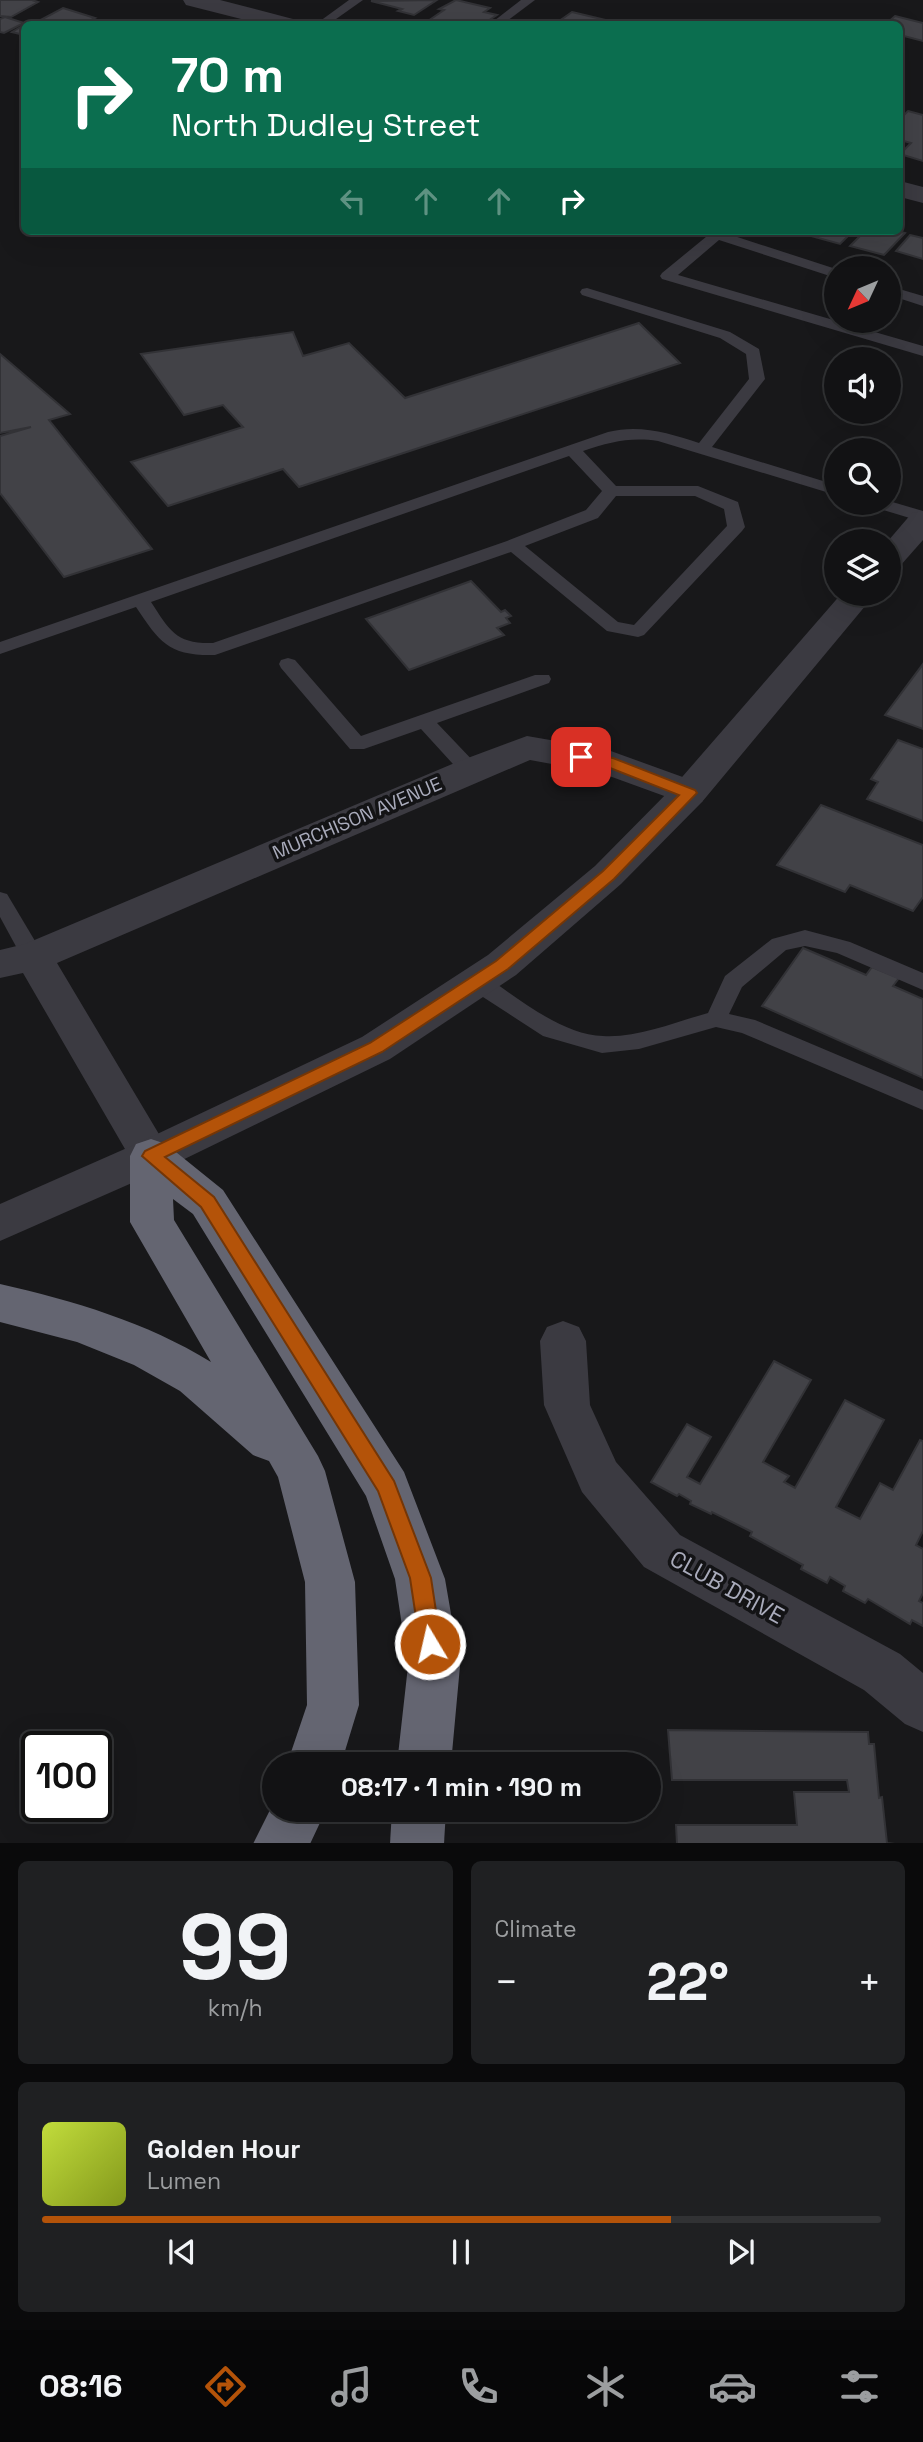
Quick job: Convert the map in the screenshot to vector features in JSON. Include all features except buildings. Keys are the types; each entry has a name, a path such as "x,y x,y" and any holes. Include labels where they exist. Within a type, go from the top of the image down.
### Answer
{"highway":[{"path":"151,1156 152,1222 301,1471 330,1582 333,1705 318,1752"},
{"path":"151,1156 208,1202 387,1487 420,1578 434,1666 425,1752"},
{"path":"0,1303 73,1321 132,1342 196,1377 255,1426 301,1471"},
{"path":"280,1843 292,1822"},
{"path":"417,1843 418,1822"}],"street":[{"path":"194,0 274,21"},
{"path":"903,190 923,195"},
{"path":"901,545 923,518"},
{"path":"0,1223 151,1156 376,1048 502,965 608,875 690,793 849,606"},
{"name":"MURCHISON AVENUE","path":"16,960 527,748 608,762 690,793"},
{"path":"16,960 151,1156"},
{"name":"CLUB DRIVE","path":"563,1341 567,1405 599,1477 662,1551 882,1672 923,1706"}],"lane":[{"path":"326,21 357,0"},
{"path":"500,21 529,0"},
{"path":"824,270 717,236 667,276 824,322"},
{"path":"587,292 724,335 754,352 757,379 703,448"},
{"path":"901,294 923,301"},
{"path":"862,333 923,351"},
{"path":"0,648 614,435 636,433 660,436 824,486"},
{"path":"513,545 613,627 638,631 736,527 732,506 698,491 611,491 572,449"},
{"path":"141,600 171,644 190,650 215,649 513,545 592,514 611,491"},
{"path":"901,511 923,518"},
{"path":"288,664 357,744 542,679"},
{"path":"424,721 470,770"},
{"path":"0,899 16,960"},
{"path":"716,1018 733,982 779,944 805,938 842,947 923,982"},
{"path":"477,982 551,1030 601,1045 639,1041 716,1018 747,1026 923,1101"}],"route":[{"path":"430,1644 420,1578 387,1487 208,1202 151,1156 376,1048 502,965 608,875 690,793 608,762 581,757"}]}
